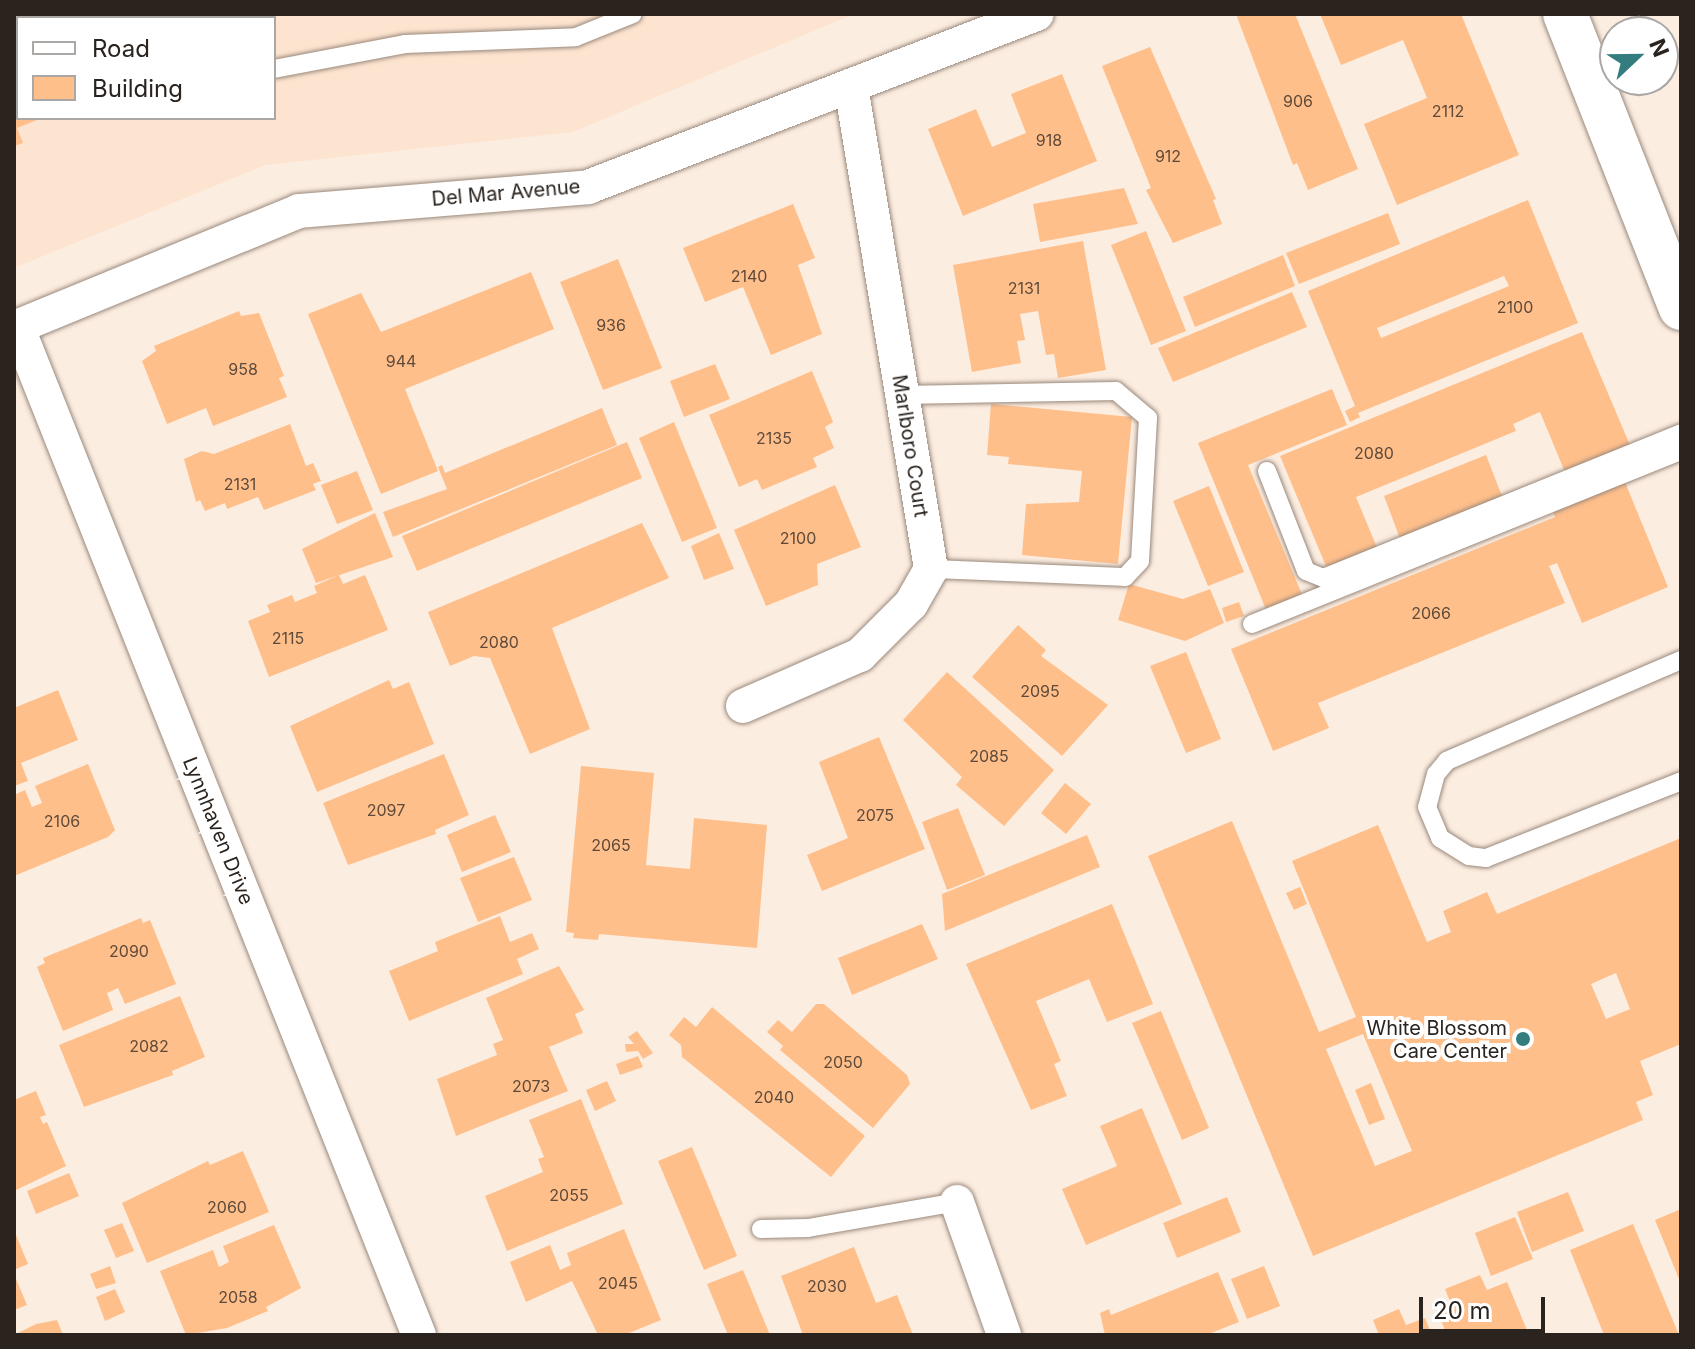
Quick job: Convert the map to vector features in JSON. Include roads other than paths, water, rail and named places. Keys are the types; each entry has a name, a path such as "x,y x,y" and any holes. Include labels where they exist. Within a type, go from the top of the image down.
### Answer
{"street":[{"path":"1565,14 1681,308"},
{"name":"Del Mar Avenue","path":"16,327 299,211 588,187 1026,16"},
{"name":"Marlboro Court","path":"851,86 931,569"},
{"name":"Lynnhaven Drive","path":"16,327 419,1335"},
{"path":"743,706 860,655 911,604 931,569"},
{"path":"957,1202 1004,1335"}],"lane":[{"path":"276,69 405,44 576,37 633,14"},
{"path":"902,395 1116,391 1148,418 1140,561 1125,577 931,569"},
{"path":"1267,471 1306,571 1323,578 1681,433"},
{"path":"1252,624 1681,451"},
{"path":"1681,660 1447,761 1436,774 1427,807 1440,838 1469,856 1486,858 1681,781"},
{"path":"761,1229 808,1228 957,1202"}],"place":[{"name":"White Blossom Care Center","path":"1523,1039"}]}
